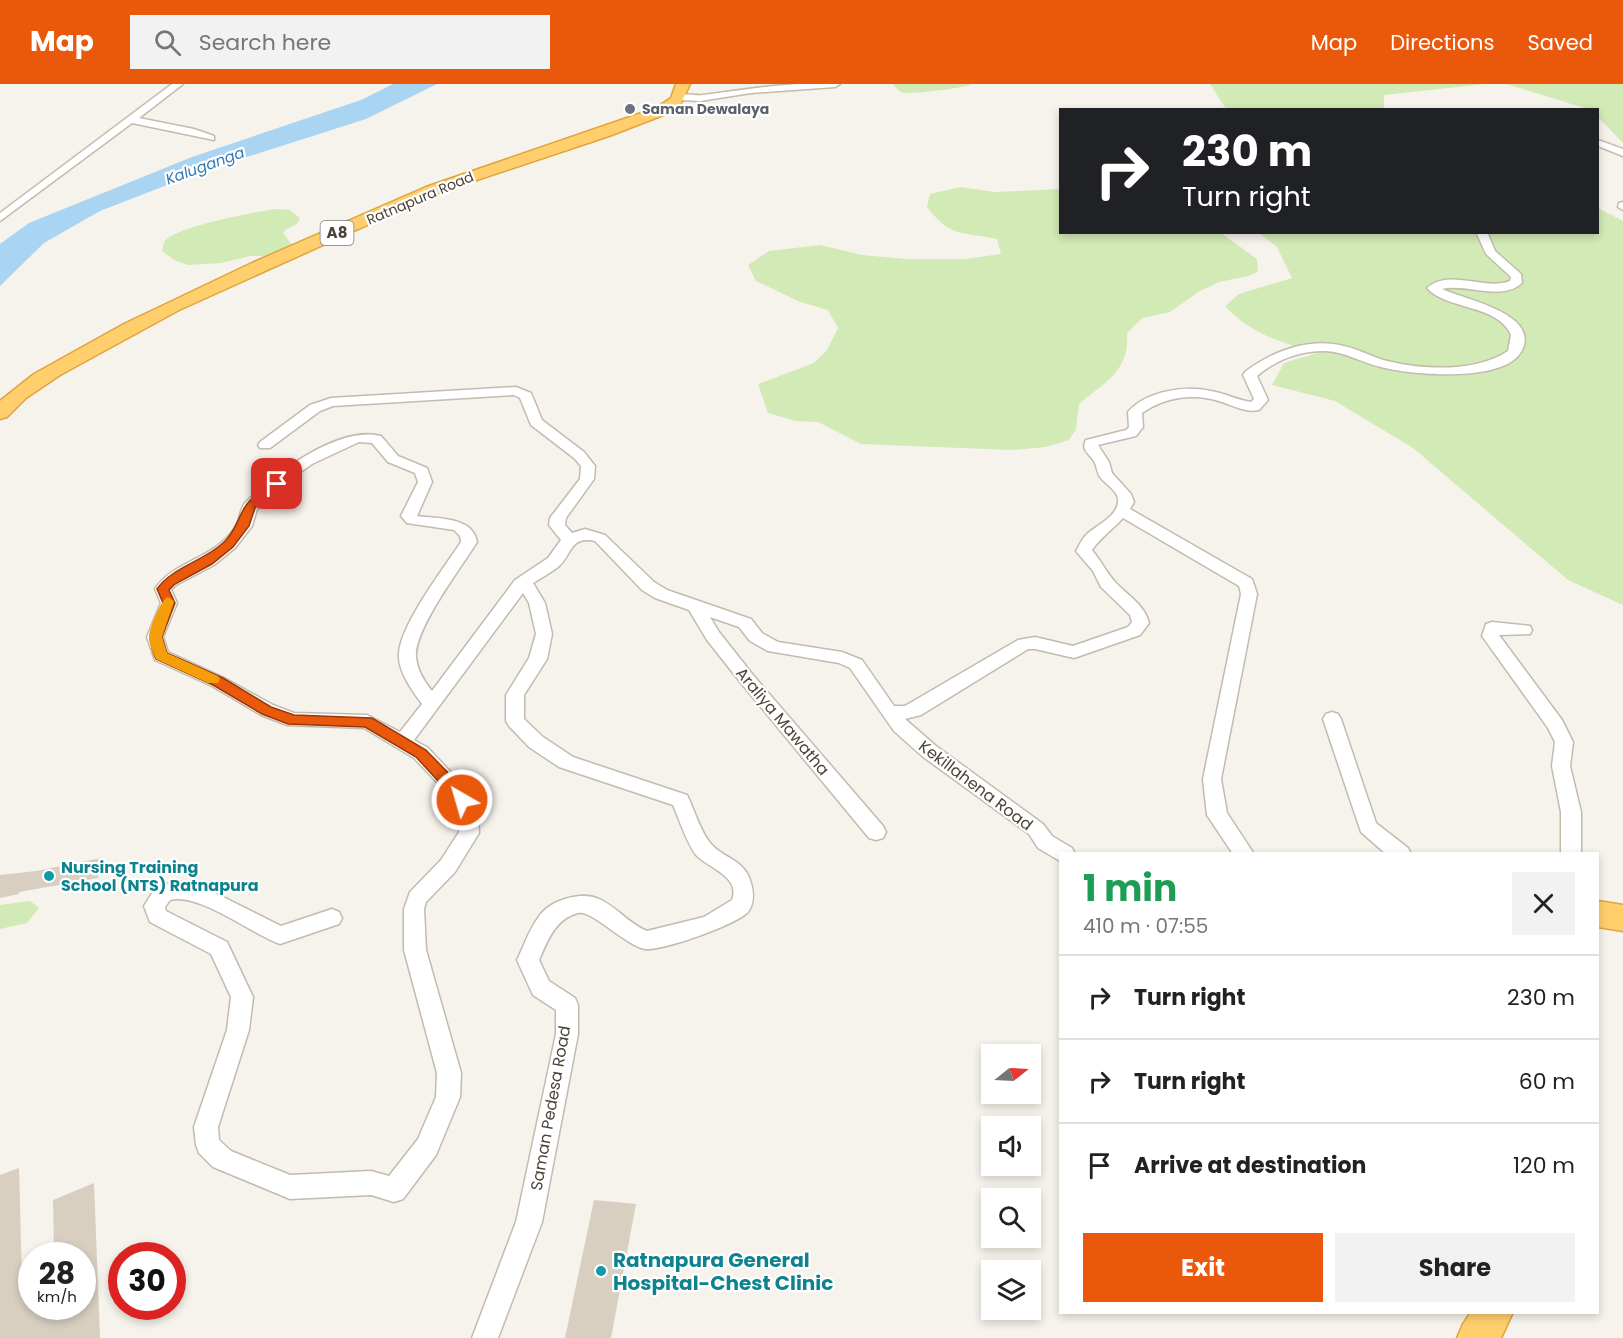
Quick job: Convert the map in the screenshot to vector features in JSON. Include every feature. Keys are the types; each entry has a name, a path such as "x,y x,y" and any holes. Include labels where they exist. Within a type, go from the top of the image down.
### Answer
{"highway":[{"name":"Ratnapura Road","path":"0,413 13,397 45,376 149,317 432,190 636,122 676,103 682,91"},
{"path":"1599,914 1623,918"},
{"path":"1477,1338 1492,1314"}],"street":[{"path":"0,218 127,120 178,84"},
{"path":"682,91 700,98 752,90 836,84"},
{"path":"127,120 134,119 137,122 175,129 195,130 212,138"},
{"path":"1599,143 1623,153"},
{"path":"403,742 524,582 554,562 569,540 585,534 600,538 648,586 661,594 745,623 756,637 774,647 842,658 856,664 889,712 906,713 915,710 1024,644 1035,643 1074,652 1134,631 1141,622 1138,613 1107,583 1100,569 1084,551 1092,538 1104,530 1122,511 1126,502 1124,494 1105,474 1102,462 1091,449 1091,443 1131,433 1136,427 1136,412 1142,407 1153,401 1182,393 1207,394 1239,405 1254,407 1261,400 1250,375 1263,363 1281,355 1324,347 1342,348 1381,364 1444,371 1496,364 1508,358 1516,351 1518,335 1516,330 1505,321 1433,288 1442,284 1455,283 1502,288 1516,283 1517,276 1490,252 1482,234"},
{"path":"265,445 315,408 332,402 516,391 526,396 536,422 579,455 588,466 587,479 558,518 557,525 569,540"},
{"path":"332,918 280,935 207,898 178,889 163,893 154,906 157,916 219,948 242,997 238,1030 206,1127 208,1145 222,1159 290,1187 371,1183 394,1190 427,1147 448,1096 448,1073 415,950 414,909 417,898 448,866 469,833 468,811 456,790 421,753 367,722 293,720 267,710 218,682 161,656 155,637 169,603 163,589 170,581 208,561 229,544 244,526 250,507 307,461 357,438 376,439 393,459 422,471 425,482 409,516 412,520 458,526 468,534 469,542 416,628 407,655 415,684 432,704"},
{"path":"1122,511 1246,583 1249,594 1212,779 1217,815 1243,852"},
{"name":"Saman Pedesa Road","path":"485,1338 529,1222 567,1034 567,1005 541,988 528,960 546,922 557,913 579,903 594,906 631,934 647,940 709,925 740,906 744,896 739,878 732,869 704,850 680,800 566,762 536,742 515,721 515,695 538,659 543,634 537,603 524,582"},
{"name":"Araliya Mawatha","path":"696,607 713,636 747,679 876,832"},
{"path":"1524,630 1492,628 1490,636 1556,725 1564,742 1561,766 1571,812 1571,852"},
{"name":"Kekillahena Road","path":"889,712 900,726 929,751 1036,829 1045,842 1062,852"},
{"path":"1332,719 1368,827 1399,852"}],"green space":[{"path":"893,84 972,84 928,92 904,93"},
{"path":"1210,84 1485,84 1384,95 1384,108 1225,108"},
{"path":"1506,84 1623,84 1623,143 1599,118 1599,108 1585,108"},
{"path":"961,187 994,192 1059,189 1059,234 1222,234 1257,259 1258,272 1219,282 1200,291 1170,312 1142,318 1127,333 1127,346 1120,366 1106,382 1079,404 1076,429 1069,440 1046,447 1012,450 861,444 818,422 796,421 768,413 758,384 814,363 827,350 838,328 828,310 800,302 756,281 748,265 769,251 820,245 862,255 907,259 965,259 1001,254 997,239 958,232 943,224 927,207 930,194"},
{"path":"277,209 290,210 300,218 297,224 283,233 294,248 273,256 250,256 221,263 188,265 176,261 162,251 164,242 171,236 199,225"},
{"path":"1599,209 1623,221 1623,605 1568,580 1413,448 1335,401 1272,385 1284,363 1317,353 1256,331 1225,306 1239,294 1292,278 1277,247 1260,234 1599,234"},
{"path":"30,901 39,908 27,923 0,929 0,905"}],"water":[{"name":"Kaluganga","path":"393,84 437,84 366,119 206,170 100,211 44,243 0,286 0,244 29,223 192,157 361,100"}],"building":[{"name":"Nursing Training School (NTS) Ratnapura","path":"101,858 98,878 19,892 19,894 0,898 0,875 36,871"},
{"path":"19,1168 21,1242 18,1242 18,1320 96,1320 96,1242 54,1242 53,1200 94,1183 100,1338 0,1338 0,1175"},
{"name":"Ratnapura General Hospital-Chest Clinic","path":"594,1200 636,1204 611,1338 565,1338"}],"slow traffic":[{"path":"168,601 155,637 161,656 213,679"}],"place":[{"name":"Saman Dewalaya","path":"630,109"},
{"name":"Nursing Training School (NTS) Ratnapura","path":"49,876"},
{"name":"Ratnapura General Hospital-Chest Clinic","path":"601,1271"}],"route":[{"path":"277,484 250,507 244,526 229,544 208,561 170,581 163,589 169,603 155,637 161,656 218,682 267,710 293,720 367,722 421,753 456,790 462,800"}]}
